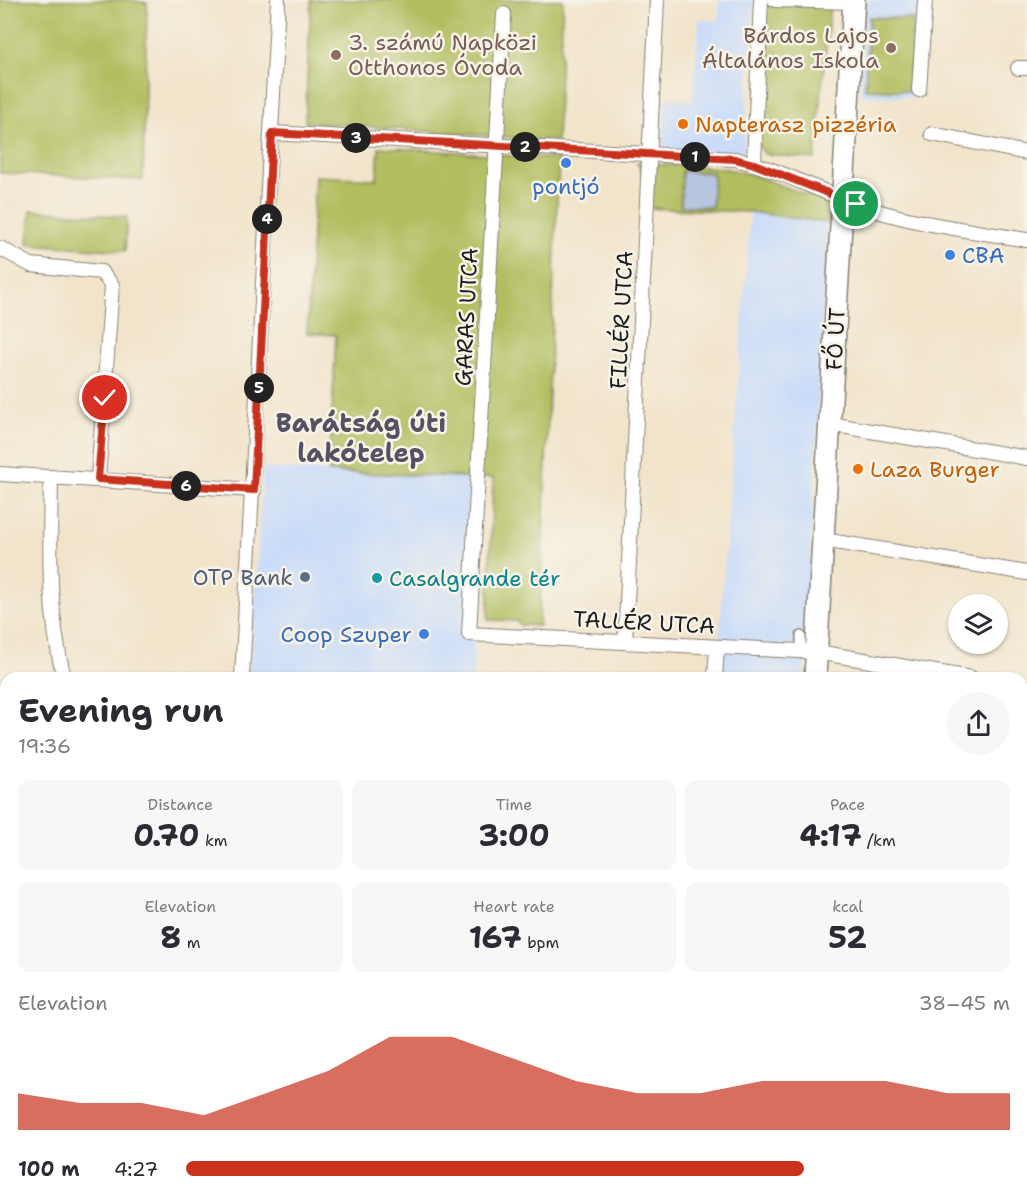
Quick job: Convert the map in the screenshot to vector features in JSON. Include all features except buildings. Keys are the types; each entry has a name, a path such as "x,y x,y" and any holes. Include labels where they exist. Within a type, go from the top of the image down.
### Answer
{"main road":[{"name":"FŐ ÚT","path":"814,672 809,651 823,540 854,1"}],"street":[{"path":"242,672 254,490 278,0"},
{"name":"FILLÉR UTCA","path":"625,642 657,0"},
{"path":"754,164 761,0"},
{"path":"775,0 854,1"},
{"path":"919,90 925,0"},
{"name":"GARAS UTCA","path":"469,634 504,14"},
{"path":"272,133 735,159 754,164 843,199 931,226 1027,240"},
{"path":"932,134 1027,153"},
{"path":"0,248 31,265 101,272 112,285 98,479"},
{"path":"830,424 1027,458"},
{"path":"0,474 254,490"},
{"path":"51,477 49,595 56,646 62,672"},
{"path":"823,540 1027,573"},
{"name":"TALLÉR UTCA","path":"469,634 809,651 935,672"},
{"path":"801,636 809,651"},
{"path":"715,672 717,647"}],"shaded area":[{"path":"719,0 754,0 744,152 662,149 666,99 693,101 699,19 719,21"},
{"name":"Bárdos Lajos Általános Iskola","path":"865,0 921,0 917,97 860,96"},
{"path":"682,171 713,172 712,207 681,206"},
{"path":"753,175 829,203 804,672 708,672 709,659 719,640"},
{"path":"263,468 480,478 473,672 249,672"}],"green space":[{"path":"0,0 130,0 147,3 143,180 0,173"},
{"path":"311,0 563,0 557,141 305,122"},
{"path":"763,3 830,5 815,159 765,154 755,142"},
{"path":"869,17 913,19 909,91 865,89"},
{"path":"379,147 559,159 539,626 520,625 517,621 488,620 493,478 329,472 336,335 307,333 315,176 377,179"},
{"path":"637,163 723,168 753,175 829,203 828,223 750,212 643,208 644,175","holes":["682,171 713,173 712,207 681,206"]},
{"path":"31,210 127,217 125,251 28,244"}],"place":[{"name":"Bárdos Lajos Általános Iskola","path":"891,48"},
{"name":"3. számú Napközi Otthonos Óvoda","path":"336,55"},
{"name":"Napterasz pizzéria","path":"683,124"},
{"name":"pontjó","path":"566,163"},
{"name":"CBA","path":"950,255"},
{"name":"Laza Burger","path":"858,469"},
{"name":"OTP Bank","path":"305,577"},
{"name":"Casalgrande tér","path":"377,578"},
{"name":"Coop Szuper","path":"424,634"}],"district":[{"name":"Barátság úti lakótelep","path":"361,438"}],"route":[{"path":"105,398 98,479 254,490 272,133 735,159 754,164 856,204"}]}
